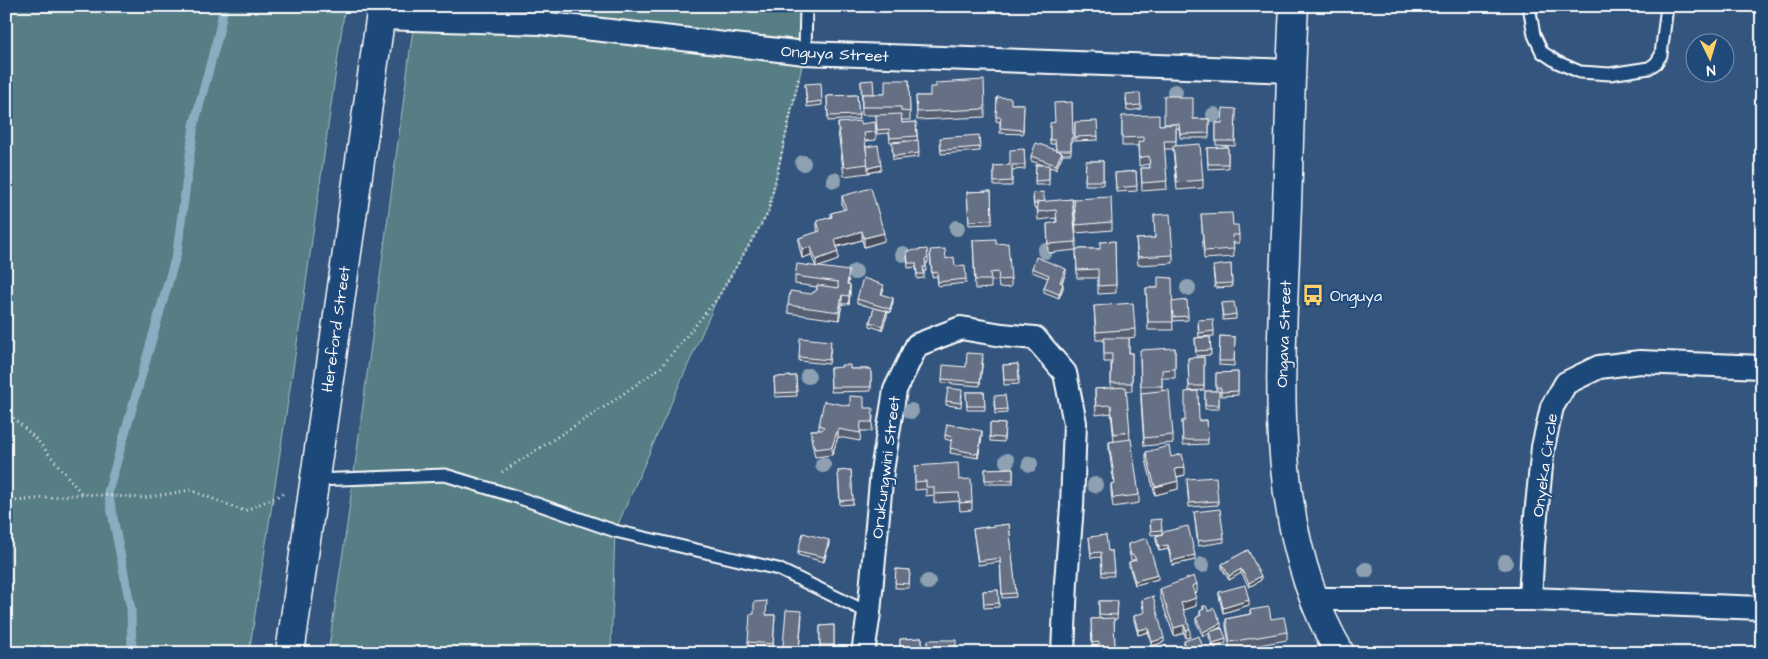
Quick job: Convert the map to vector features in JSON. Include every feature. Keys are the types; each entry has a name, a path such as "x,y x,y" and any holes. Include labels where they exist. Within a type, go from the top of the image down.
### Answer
{"street":[{"path":"498,6 540,23"},
{"name":"Ongava Street","path":"1294,6 1290,72 1280,380 1283,455 1296,542 1314,599 1340,653"},
{"name":"Onguya Street","path":"381,12 540,23 805,53 1290,72"},
{"name":"Hereford Street","path":"290,653 381,12"},
{"name":"Orukungwini Street","path":"863,653 869,613 882,472 895,390 917,345 961,328 1035,338 1065,373 1075,422 1063,653"},
{"name":"Onyeka Circle","path":"1530,599 1533,545 1544,447 1552,407 1566,383 1599,367 1640,362 1762,367"},
{"path":"1314,599 1530,599 1762,608"}],"lane":[{"path":"805,53 806,6"},
{"path":"1530,6 1534,36 1542,52 1557,62 1580,72 1610,74 1649,68 1656,63 1661,55 1667,6"},
{"path":"314,480 445,475 615,532 778,568 869,613"}],"path":[{"path":"480,486 609,404 661,367 717,299 768,213 805,53"},
{"path":"6,411 38,441 82,494"},
{"path":"6,502 82,494 144,498 190,490 244,511 314,480"}],"green space":[{"path":"6,6 345,6 303,304 249,653 6,653"},
{"path":"416,6 806,6 805,53 768,213 717,299 615,531 611,653 328,653 348,518"}],"building":[{"path":"873,80 874,94 862,94 862,98 861,81"},
{"path":"885,80 909,80 910,112 901,111 901,107 862,107 862,94 885,94"},
{"path":"984,80 985,109 917,112 916,96 930,96 930,87 936,87 936,83"},
{"path":"821,83 822,101 807,103 805,84"},
{"path":"1140,93 1141,105 1127,106 1126,94"},
{"path":"857,95 859,115 828,116 827,96"},
{"path":"1164,96 1193,98 1193,119 1209,119 1209,133 1180,134 1179,124 1164,124"},
{"path":"997,97 1011,98 1011,104 1024,104 1023,130 1000,128 1001,117 996,117"},
{"path":"1072,102 1073,138 1071,138 1071,150 1056,150 1055,140 1050,140 1050,123 1055,122 1054,103"},
{"path":"1223,108 1236,109 1235,141 1216,141 1216,123 1222,123"},
{"path":"901,114 902,123 916,122 917,136 890,138 889,129 877,130 876,115"},
{"path":"1159,115 1159,125 1176,124 1176,141 1164,141 1167,181 1142,183 1141,168 1150,168 1149,156 1139,158 1138,142 1144,141 1144,137 1122,138 1122,116"},
{"path":"861,121 861,124 875,122 876,132 864,133 868,164 844,167 838,123"},
{"path":"1097,121 1098,136 1075,137 1075,122"},
{"path":"979,135 980,147 941,150 940,138"},
{"path":"918,140 919,153 893,156 892,143"},
{"path":"1036,143 1062,152 1056,165 1031,156"},
{"path":"1200,144 1203,180 1177,182 1173,146"},
{"path":"878,145 881,165 868,168 866,147"},
{"path":"1228,147 1228,164 1208,164 1207,148"},
{"path":"1024,149 1025,165 1012,165 1012,181 994,182 994,166 1010,165 1010,150"},
{"path":"1086,161 1103,161 1103,181 1085,181"},
{"path":"1036,165 1049,165 1049,180 1035,181"},
{"path":"1136,171 1137,186 1116,188 1115,173"},
{"path":"871,188 884,233 864,238 862,231 835,239 838,252 816,260 811,247 802,249 799,238 820,231 817,221 832,217 831,213 846,209 842,196"},
{"path":"991,191 992,220 969,221 967,192"},
{"path":"1043,192 1045,202 1034,204 1033,193"},
{"path":"1111,197 1112,222 1076,225 1074,199"},
{"path":"1072,199 1076,242 1048,244 1047,224 1057,222 1056,210 1038,212 1037,202"},
{"path":"1232,213 1233,225 1238,225 1239,235 1232,235 1234,249 1204,251 1201,214"},
{"path":"1170,214 1173,255 1138,257 1136,239 1155,238 1154,215"},
{"path":"996,239 996,244 1008,243 1011,279 999,280 998,272 990,273 991,280 975,280 973,240"},
{"path":"1115,241 1116,285 1098,286 1098,269 1077,270 1076,249 1100,249 1100,242"},
{"path":"927,249 928,258 925,259 926,267 923,267 924,274 917,274 916,263 908,263 907,251"},
{"path":"945,249 946,259 954,257 955,266 965,265 966,279 938,282 937,272 932,273 930,250"},
{"path":"1036,257 1066,269 1060,282 1063,284 1059,294 1044,288 1049,275 1032,268"},
{"path":"797,264 849,271 847,284 850,285 849,296 842,295 839,312 788,305 790,291 811,294 817,290 817,285 838,288 838,282 795,276"},
{"path":"1231,264 1232,283 1215,284 1213,266"},
{"path":"1158,277 1172,278 1173,322 1148,322 1146,288 1158,288"},
{"path":"863,278 884,285 881,294 893,298 890,309 857,299"},
{"path":"1187,300 1188,316 1173,317 1172,302"},
{"path":"1234,302 1236,314 1223,316 1221,303"},
{"path":"1133,303 1135,329 1096,332 1094,306"},
{"path":"874,308 887,311 882,326 870,322"},
{"path":"1213,319 1214,331 1199,333 1198,320"},
{"path":"1220,336 1235,337 1234,361 1219,361"},
{"path":"1210,337 1211,350 1196,351 1195,338"},
{"path":"800,338 831,341 829,360 799,357"},
{"path":"1104,338 1129,338 1129,353 1132,353 1132,383 1111,383 1112,354 1104,354"},
{"path":"1175,348 1175,369 1162,370 1162,386 1141,386 1140,350"},
{"path":"967,353 983,354 980,382 942,379 943,365 966,367"},
{"path":"1204,357 1204,386 1189,386 1188,358"},
{"path":"1018,364 1019,380 1004,380 1003,365"},
{"path":"841,365 850,365 850,369 871,369 871,387 831,387 830,368 842,367"},
{"path":"1238,372 1238,391 1221,392 1221,388 1216,388 1216,373"},
{"path":"796,376 797,392 775,393 774,377"},
{"path":"1126,387 1130,432 1114,434 1111,405 1096,406 1095,389"},
{"path":"948,388 962,390 961,403 946,401"},
{"path":"1169,390 1173,435 1144,438 1141,393"},
{"path":"1198,391 1199,421 1207,420 1208,440 1183,440 1182,421 1185,421 1185,392"},
{"path":"1205,391 1219,391 1219,405 1205,405"},
{"path":"966,392 984,392 985,406 967,406"},
{"path":"1005,395 1007,409 995,410 994,396"},
{"path":"850,396 864,397 864,408 873,408 872,422 861,422 860,433 838,429 832,447 815,449 811,430 822,430 824,427 819,425 824,401 850,406"},
{"path":"990,423 1005,424 1004,438 990,437"},
{"path":"947,424 982,431 978,454 950,448 952,437 945,435"},
{"path":"1131,439 1139,495 1113,498 1111,484 1115,483 1109,442"},
{"path":"1169,446 1171,457 1182,454 1185,467 1175,469 1178,481 1155,487 1146,452"},
{"path":"958,463 959,480 971,479 972,502 960,503 959,493 934,494 934,487 926,487 926,481 915,482 915,466"},
{"path":"1013,468 1013,480 985,480 985,469"},
{"path":"851,470 853,500 840,501 838,471"},
{"path":"1216,477 1218,501 1189,503 1187,479"},
{"path":"1220,509 1224,538 1198,541 1194,512"},
{"path":"1161,519 1162,530 1151,531 1150,520"},
{"path":"1009,524 1016,593 1002,594 1000,558 978,561 973,529"},
{"path":"1188,526 1195,555 1172,561 1168,545 1159,547 1156,536 1163,534 1163,532"},
{"path":"803,533 829,540 824,557 798,551"},
{"path":"1106,535 1108,551 1112,551 1114,572 1102,572 1101,552 1091,553 1089,537"},
{"path":"1147,538 1158,575 1135,581 1129,562 1136,560 1131,555 1128,544"},
{"path":"1248,550 1261,576 1249,583 1241,569 1229,576 1222,564"},
{"path":"896,569 910,570 909,584 895,583"},
{"path":"1194,576 1197,584 1192,586 1196,598 1181,603 1190,629 1186,630 1184,625 1174,628 1160,589"},
{"path":"1245,585 1249,600 1223,608 1219,592"},
{"path":"998,590 999,603 984,604 983,591"},
{"path":"1153,596 1164,638 1152,642 1148,628 1138,630 1134,616 1145,612 1142,600"},
{"path":"767,601 766,615 775,615 773,644 748,642 750,614 754,614 754,602"},
{"path":"1099,601 1118,601 1117,615 1099,614"},
{"path":"1203,606 1206,606 1209,611 1214,608 1221,623 1203,632 1196,618 1201,615 1200,611 1204,609"},
{"path":"1269,607 1271,619 1284,617 1287,632 1230,642 1226,619 1251,614 1250,610"},
{"path":"786,610 802,611 799,648 783,646"},
{"path":"1114,618 1115,649 1099,650 1099,642 1092,643 1091,619"},
{"path":"834,625 834,645 820,645 820,626"},
{"path":"1222,628 1226,639 1213,643 1209,632"},
{"path":"1199,636 1204,650 1215,646 1217,653 1188,653 1184,641"},
{"path":"922,638 922,650 900,650 900,639"},
{"path":"928,640 956,640 956,653 927,653"}],"waterway":[{"path":"132,653 131,609 108,492 177,252 194,125 219,32 224,6"}],"place":[{"name":"Onguya","path":"1313,295"}]}
